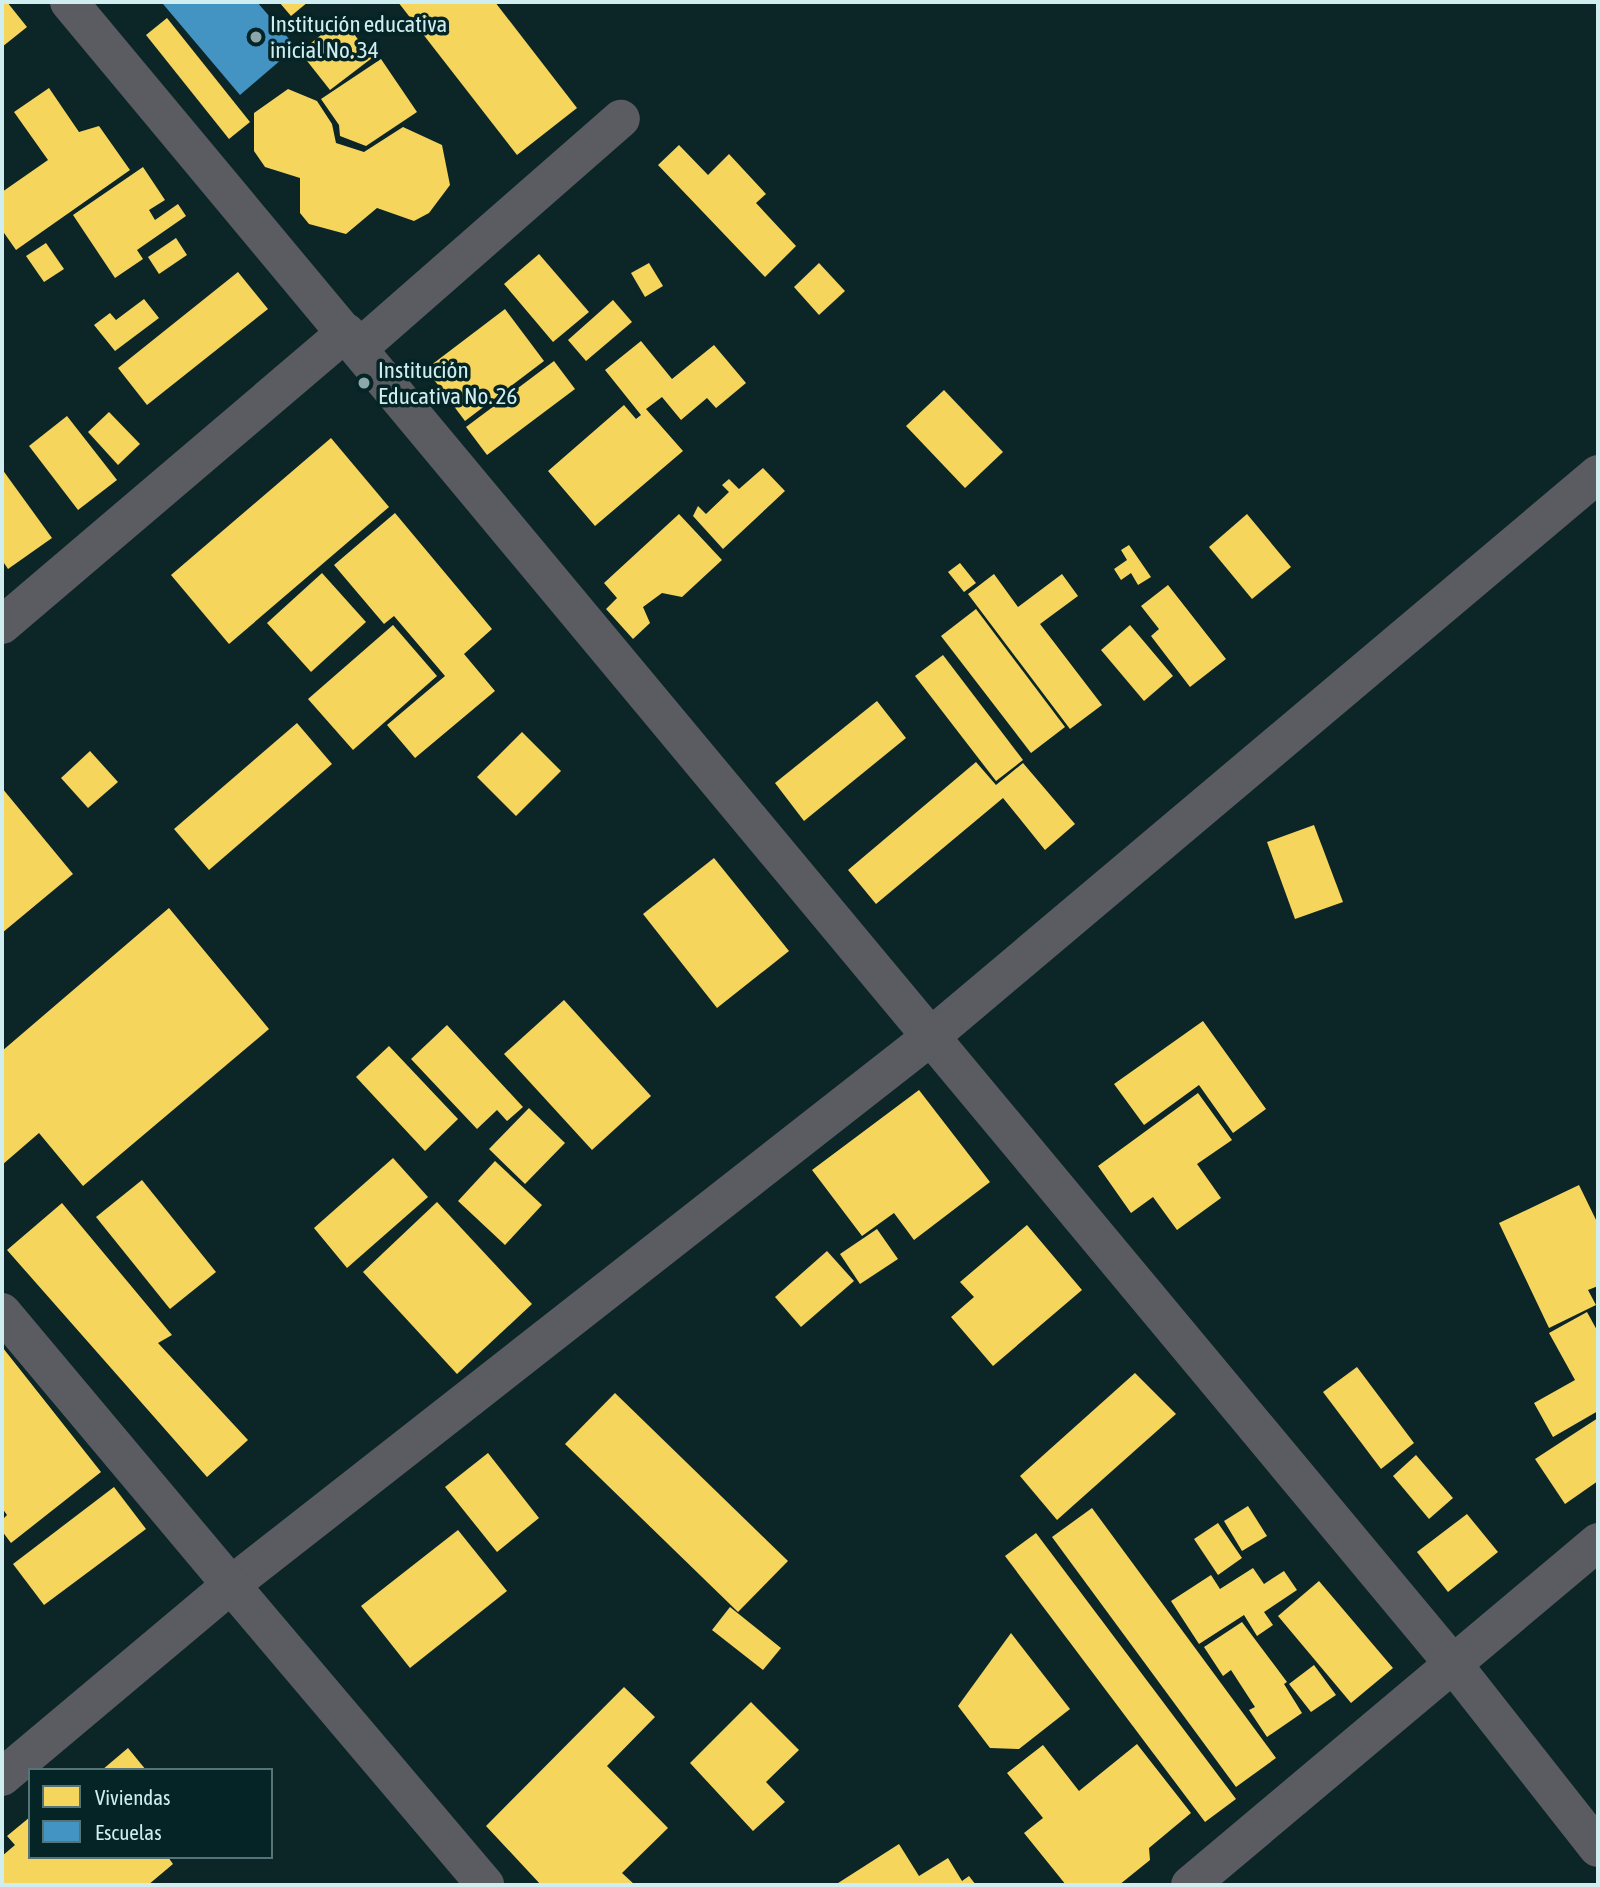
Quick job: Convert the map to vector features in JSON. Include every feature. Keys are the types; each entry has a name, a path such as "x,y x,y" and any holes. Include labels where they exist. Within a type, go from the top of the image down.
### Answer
{"street":[{"path":"69,2 1453,1664 1598,1848"},
{"path":"2,625 621,119"},
{"path":"2,1777 232,1586 929,1038 1596,483"},
{"path":"2,1312 485,1885"},
{"path":"1190,1885 1598,1542"}],"building: Viviendas":[{"path":"2,2 7,2 27,27 2,47"},
{"path":"279,2 308,2 291,16"},
{"path":"398,2 495,2 577,108 517,155"},
{"path":"167,18 250,122 229,139 146,35"},
{"path":"342,18 372,58 330,90 300,52"},
{"path":"381,59 417,112 366,146 340,136 339,125 321,99"},
{"path":"49,88 79,132 99,126 130,170 16,250 2,230 2,192 48,160 14,112"},
{"path":"288,89 317,101 332,124 336,143 364,152 403,127 442,145 450,185 429,213 414,221 377,208 346,234 309,224 300,213 300,178 265,167 254,151 254,113"},
{"path":"679,145 708,175 729,154 766,194 756,203 796,246 765,277 658,165"},
{"path":"143,167 165,200 149,210 155,220 178,204 186,216 137,250 143,259 115,278 73,215"},
{"path":"176,238 187,255 159,274 148,257"},
{"path":"46,243 64,269 44,282 26,256"},
{"path":"539,254 589,312 553,342 504,284"},
{"path":"649,263 663,286 645,297 631,273"},
{"path":"819,263 845,291 819,315 794,287"},
{"path":"238,272 268,309 147,405 118,368"},
{"path":"144,299 159,318 115,351 94,325 110,313 116,320"},
{"path":"613,300 632,322 586,361 568,340"},
{"path":"505,309 544,361 465,421 426,369"},
{"path":"641,341 672,379 714,345 746,383 716,408 707,398 681,420 662,397 646,409 683,451 595,526 548,471 624,405 636,419 641,415 605,370"},
{"path":"554,361 575,389 487,455 466,427"},
{"path":"944,390 1003,452 965,488 906,426"},
{"path":"109,412 140,444 118,465 88,432"},
{"path":"67,416 117,480 78,510 29,446"},
{"path":"331,438 389,507 229,644 171,575"},
{"path":"763,468 785,491 723,549 693,516 698,506 706,514 729,492 722,485 729,479 739,489"},
{"path":"2,469 52,538 8,569 2,560"},
{"path":"395,513 492,629 464,654 495,691 415,758 387,725 445,676 394,616 384,624 334,565"},
{"path":"679,514 722,560 682,597 662,593 643,607 650,623 633,639 606,609 617,598 604,583"},
{"path":"1247,514 1291,567 1252,599 1209,547"},
{"path":"1129,545 1151,577 1138,585 1131,573 1121,580 1114,569 1127,560 1121,550"},
{"path":"960,563 976,583 964,592 948,572"},
{"path":"322,573 366,622 311,672 267,623"},
{"path":"994,574 1018,607 1062,574 1078,596 1040,624 1102,705 1070,729 968,594"},
{"path":"1168,585 1226,659 1190,687 1151,636 1159,629 1141,606"},
{"path":"976,609 1065,727 1031,753 941,636"},
{"path":"393,625 437,676 353,750 308,699"},
{"path":"1130,625 1173,676 1144,701 1101,650"},
{"path":"943,655 1023,760 996,781 915,676"},
{"path":"877,701 906,738 804,821 775,783"},
{"path":"297,723 332,764 209,870 174,829"},
{"path":"522,732 561,771 516,816 477,777"},
{"path":"90,751 118,782 88,808 61,778"},
{"path":"976,762 996,785 1023,763 1075,824 1045,850 1003,798 876,904 848,870"},
{"path":"2,788 73,874 2,933"},
{"path":"1314,825 1343,902 1295,919 1267,842"},
{"path":"714,858 789,951 717,1008 643,914"},
{"path":"169,908 269,1029 83,1186 39,1133 2,1165 2,1051"},
{"path":"564,1000 651,1096 592,1150 504,1054"},
{"path":"1203,1021 1266,1109 1233,1133 1199,1085 1144,1125 1114,1084"},
{"path":"447,1025 523,1107 507,1121 497,1110 477,1129 411,1059"},
{"path":"389,1046 458,1119 425,1151 356,1077"},
{"path":"919,1090 990,1182 914,1240 894,1213 862,1236 812,1170"},
{"path":"1198,1093 1232,1140 1197,1164 1221,1198 1177,1230 1153,1197 1131,1213 1098,1166"},
{"path":"529,1108 565,1143 525,1184 489,1149"},
{"path":"393,1158 428,1197 347,1268 314,1228"},
{"path":"495,1161 542,1205 505,1245 458,1201"},
{"path":"142,1180 216,1272 170,1309 96,1217"},
{"path":"1579,1185 1598,1224 1598,1286 1588,1290 1596,1305 1549,1328 1499,1223"},
{"path":"437,1202 532,1304 457,1374 363,1272"},
{"path":"62,1203 172,1335 158,1343 248,1440 207,1477 7,1250"},
{"path":"1027,1225 1082,1290 993,1366 951,1317 974,1297 960,1282"},
{"path":"877,1229 898,1259 860,1284 840,1254"},
{"path":"827,1251 854,1281 801,1327 775,1297"},
{"path":"1587,1312 1598,1332 1598,1411 1553,1437 1534,1403 1575,1380 1549,1333"},
{"path":"3,1348 101,1472 11,1543 2,1531 2,1520 7,1515 2,1508"},
{"path":"1357,1367 1414,1443 1381,1469 1323,1392"},
{"path":"1135,1373 1176,1414 1057,1520 1020,1476"},
{"path":"615,1393 788,1561 738,1612 565,1444"},
{"path":"1598,1418 1598,1481 1565,1504 1535,1459"},
{"path":"488,1453 539,1518 497,1552 445,1487"},
{"path":"1416,1455 1453,1498 1429,1519 1393,1476"},
{"path":"114,1487 146,1529 44,1605 13,1564"},
{"path":"1248,1506 1267,1536 1242,1551 1224,1521"},
{"path":"1092,1508 1276,1758 1236,1787 1052,1537"},
{"path":"1467,1514 1498,1552 1448,1592 1417,1552"},
{"path":"1218,1523 1242,1558 1218,1575 1194,1539"},
{"path":"458,1530 507,1591 410,1668 361,1606"},
{"path":"1036,1533 1236,1799 1205,1822 1005,1556"},
{"path":"1253,1568 1264,1584 1284,1571 1297,1590 1264,1612 1273,1625 1257,1636 1244,1615 1199,1644 1171,1601 1211,1575 1220,1589"},
{"path":"1319,1581 1393,1668 1351,1703 1278,1616"},
{"path":"730,1607 781,1648 763,1670 712,1630"},
{"path":"1242,1622 1287,1682 1284,1684 1302,1713 1267,1737 1249,1710 1255,1707 1231,1670 1223,1676 1204,1647"},
{"path":"1011,1633 1070,1709 1019,1749 990,1748 958,1706"},
{"path":"1314,1665 1336,1695 1311,1712 1289,1684"},
{"path":"624,1687 655,1717 607,1766 668,1828 622,1873 635,1885 541,1885 486,1826"},
{"path":"751,1702 799,1750 766,1782 785,1802 753,1831 690,1763"},
{"path":"1137,1744 1191,1813 1149,1848 1150,1860 1119,1885 1066,1885 1024,1833 1043,1818 1007,1773 1043,1745 1079,1791"},
{"path":"128,1748 144,1768 104,1768"},
{"path":"28,1819 28,1859 169,1859 173,1864 148,1885 2,1885 2,1856 15,1845 7,1836"},
{"path":"899,1844 919,1876 948,1858 962,1881 969,1876 976,1885 835,1885"}],"building: Escuelas":[{"path":"257,2 296,47 240,95 163,4"}],"place":[{"name":"Institución educativa inicial No. 34","path":"256,37"},
{"name":"Institución Educativa No. 26","path":"364,383"}]}
